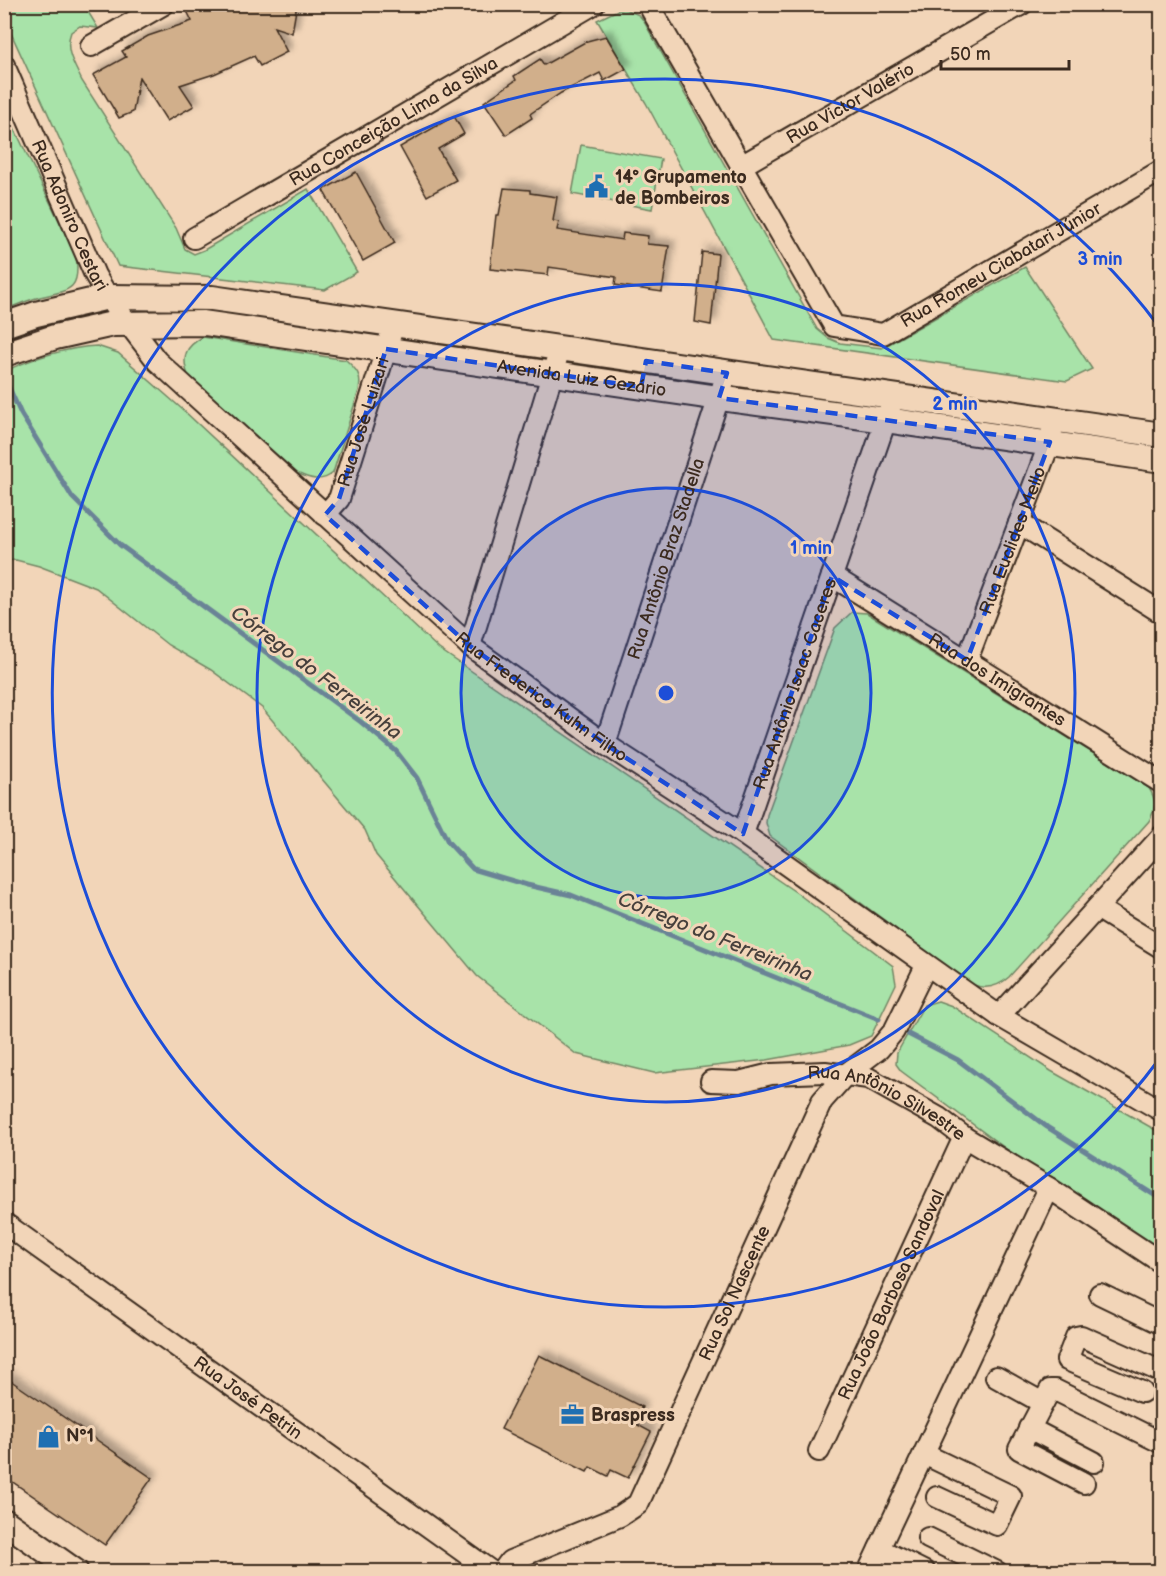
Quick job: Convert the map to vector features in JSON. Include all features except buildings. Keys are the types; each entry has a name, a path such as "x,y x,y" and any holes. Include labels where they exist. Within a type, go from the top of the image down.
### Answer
{"street":[{"path":"91,46 164,4"},
{"name":"Rua Conceição Lima da Silva","path":"194,238 594,4"},
{"path":"648,4 741,166"},
{"name":"Rua Victor Valério","path":"741,166 1022,4"},
{"name":"Rua Adoniro Cestari","path":"4,65 95,275 128,324"},
{"name":"Rua Romeu Ciabatari Júnior","path":"741,166 834,326 883,334 1161,170"},
{"name":"Avenida Luiz Cezário","path":"4,325 36,314 108,297 212,298 727,373 890,408 1052,431 1161,435"},
{"name":"Avenida Luiz Cezário","path":"4,354 55,337 112,324 204,323 719,398 890,408"},
{"name":"Rua Frederico Kuhn Filho","path":"128,324 157,361 470,646 605,744 743,834 999,1016 1161,1112"},
{"name":"Rua José Luizari","path":"325,514 339,499 394,324"},
{"path":"470,646 560,348"},
{"path":"640,387 646,361"},
{"name":"Rua Antônio Braz Stadella","path":"605,744 727,373"},
{"name":"Rua Antônio Isaac Caceres","path":"743,834 890,408"},
{"name":"Avenida Luiz Cezário","path":"1052,431 1161,460"},
{"name":"Rua Euclides Mello","path":"967,660 1052,431"},
{"path":"1019,523 1161,613"},
{"name":"Rua dos Imigrantes","path":"832,576 1161,783"},
{"path":"999,1016 1161,836"},
{"path":"1097,908 1161,948"},
{"name":"Rua Sol Nascente","path":"502,1572 510,1561 620,1516 638,1504 822,1101 846,1074 879,1049 894,1031 926,966"},
{"name":"Rua Antônio Silvestre","path":"711,1081 739,1082 771,1074 825,1072 868,1078 939,1118 964,1137 1049,1188 1161,1263"},
{"name":"Rua João Barbosa Sandoval","path":"819,1451 964,1137"},
{"path":"868,1572 1049,1188"},
{"name":"Rua José Petrin","path":"4,1223 492,1572"},
{"path":"1100,1293 1161,1324"},
{"path":"1142,1392 1067,1360 1076,1337 1081,1336 1161,1372"},
{"path":"996,1377 1043,1403"},
{"path":"1084,1483 1019,1449 1050,1390 1161,1443"},
{"path":"1029,1428 1094,1462"},
{"path":"924,1454 1011,1496 997,1525 937,1497"},
{"path":"4,1521 76,1572"},
{"path":"928,1538 997,1572"},
{"path":"879,1549 925,1572"}],"highlighted area":[{"path":"386,349 641,387 646,361 727,373 719,398 1050,442 967,660 832,576 743,834 605,744 470,646 325,515 339,499"}],"green space":[{"path":"4,5 84,5 98,28 80,26 71,32 69,51 73,63 82,81 176,228 185,249 194,254 204,250 308,189 357,272 325,290 118,266 5,20"},
{"path":"625,9 639,15 643,20 817,329 828,338 840,343 882,348 1025,267 1092,369 1067,381 774,340 646,103 597,20"},
{"path":"5,109 76,256 77,276 71,287 59,293 5,310"},
{"path":"581,145 661,159 652,209 572,194"},
{"path":"203,337 346,360 353,367 358,373 360,385 333,473 324,478 315,479 297,473 188,375 185,362 186,352 192,344"},
{"path":"97,346 118,353 182,409 439,649 797,893 893,966 896,984 871,1036 849,1045 767,1060 654,1073 576,1054 477,976 376,855 365,830 262,708 211,670 168,645 96,588 39,566 16,560 5,561 5,371 50,354"},
{"path":"852,612 867,613 1149,788 1153,797 1154,808 1149,821 1009,977 996,985 981,987 971,984 770,836 766,823 767,815 835,628"},
{"path":"938,1001 952,1006 1051,1071 1161,1133 1161,1264 901,1071 896,1064 897,1053 924,1005"}],"waterway":[{"name":"Córrego do Ferreirinha","path":"6,381 21,414 72,497 120,545 361,722 396,751 417,778 448,842 473,869 571,895 879,1019"},
{"name":"Córrego do Ferreirinha","path":"908,1034 958,1060 1047,1127 1162,1200"}],"place":[{"name":"14° Grupamento de Bombeiros","path":"597,187"},
{"name":"Braspress","path":"573,1415"},
{"name":"Nº1","path":"48,1436"}]}
